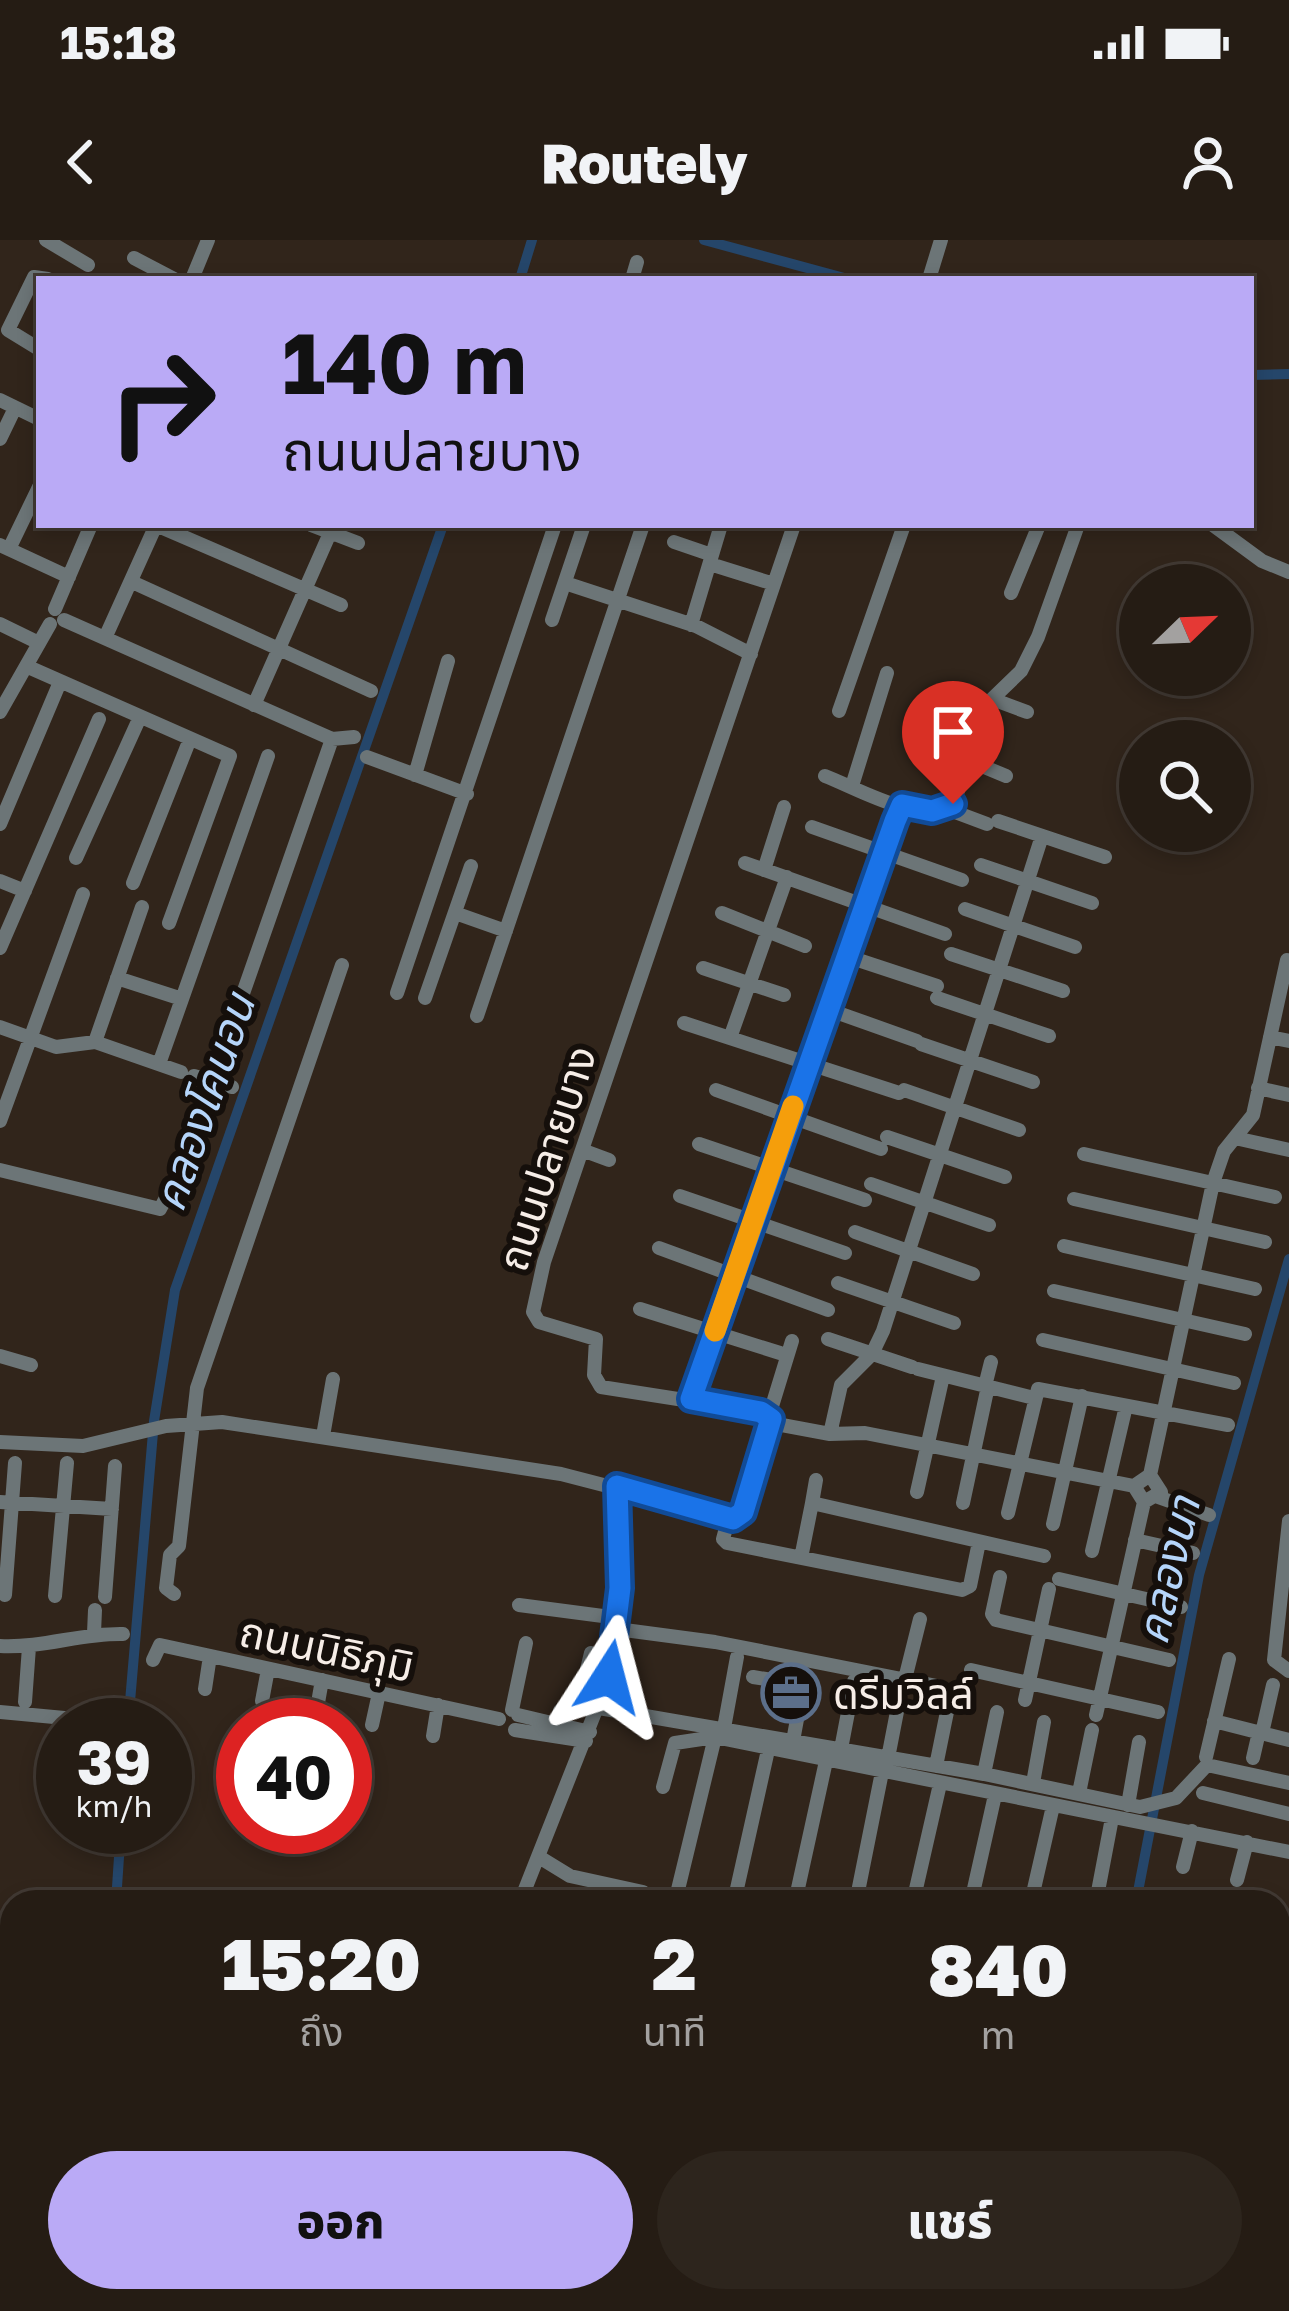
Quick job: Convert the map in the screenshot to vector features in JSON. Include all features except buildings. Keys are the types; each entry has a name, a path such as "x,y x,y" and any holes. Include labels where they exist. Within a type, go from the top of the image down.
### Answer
{"street":[{"path":"46,240 88,265"},
{"path":"194,276 208,240"},
{"path":"930,276 940,240"},
{"path":"134,258 168,276"},
{"path":"633,276 637,262"},
{"path":"36,278 8,330 36,347"},
{"path":"0,400 36,417"},
{"path":"0,439 15,408"},
{"path":"36,492 4,547 69,577"},
{"path":"0,712 6,690 56,618 91,528"},
{"path":"105,638 155,528"},
{"path":"163,528 341,605"},
{"path":"318,528 358,544"},
{"path":"397,993 554,528"},
{"path":"552,620 583,528"},
{"path":"477,1016 642,528"},
{"path":"691,625 720,528"},
{"name":"ถนนปลายบาง","path":"793,528 751,654 718,724 544,1262 535,1318 596,1340 595,1375 601,1387 691,1399 830,1434 865,1433 1134,1486"},
{"path":"839,711 903,528"},
{"path":"1011,593 1039,528"},
{"path":"946,809 970,761 992,699 1021,671 1038,637 1077,528"},
{"path":"1217,528 1262,561 1289,572"},
{"path":"254,705 330,533"},
{"path":"674,542 774,584"},
{"path":"132,582 371,691"},
{"path":"565,583 691,625 751,654"},
{"path":"56,618 332,739 354,736"},
{"path":"0,624 38,643"},
{"path":"415,775 448,661"},
{"path":"26,666 227,753 232,760 169,923"},
{"path":"852,786 887,673"},
{"path":"0,824 60,682"},
{"path":"992,699 1027,712"},
{"path":"76,858 140,717"},
{"path":"0,947 99,719"},
{"path":"133,883 190,739"},
{"path":"212,1082 332,739"},
{"path":"159,1064 268,756"},
{"path":"368,757 466,794"},
{"path":"970,761 1006,776"},
{"path":"825,776 902,805 946,809 1105,857"},
{"path":"691,1399 902,805"},
{"path":"764,870 784,807"},
{"path":"812,827 962,880"},
{"path":"830,1434 841,1385 872,1354 892,1303 1042,836"},
{"path":"745,863 946,934"},
{"path":"981,865 1092,903"},
{"path":"425,998 471,866"},
{"path":"730,1039 787,878"},
{"path":"0,881 25,891"},
{"path":"0,1121 4,1099 83,894"},
{"path":"95,1042 142,907"},
{"path":"965,909 1076,947"},
{"path":"455,913 506,931"},
{"path":"722,914 806,946"},
{"path":"951,954 1063,991"},
{"path":"846,956 985,1016 1048,1036"},
{"path":"1209,1515 1151,1499 1134,1486 1150,1475 1213,1183 1223,1151 1253,1115 1285,986 1287,960"},
{"path":"174,1594 166,1588 170,1555 179,1549 197,1388 342,965"},
{"path":"703,968 784,995"},
{"path":"117,978 182,999"},
{"path":"827,1009 1034,1082"},
{"path":"685,1023 1019,1130"},
{"path":"0,1027 56,1047 95,1042 232,1087"},
{"path":"1270,1037 1289,1041"},
{"path":"1258,1088 1289,1095"},
{"path":"716,1090 1004,1177"},
{"path":"1235,1138 1289,1150"},
{"path":"699,1144 865,1200"},
{"path":"582,1150 609,1160"},
{"path":"1084,1154 1275,1197"},
{"path":"0,1170 160,1209 175,1181"},
{"path":"871,1184 989,1225"},
{"path":"680,1196 845,1253"},
{"path":"1074,1199 1265,1242"},
{"path":"855,1232 973,1274"},
{"path":"1064,1246 1255,1289"},
{"path":"659,1248 827,1310"},
{"path":"838,1283 954,1322"},
{"path":"1054,1291 1245,1334"},
{"path":"640,1310 715,1329 780,1353"},
{"path":"828,1339 915,1368 1034,1398"},
{"path":"1043,1340 1234,1384"},
{"path":"0,1442 82,1446 194,1422 323,1436 617,1486 729,1517 743,1512 792,1341"},
{"path":"0,1356 32,1365"},
{"path":"963,1503 991,1362"},
{"path":"917,1492 943,1376"},
{"path":"323,1436 334,1379"},
{"path":"1008,1513 1040,1388 1228,1425"},
{"path":"1053,1524 1082,1396"},
{"path":"1092,1552 1126,1406"},
{"path":"5,1595 6,1503 14,1463"},
{"path":"55,1596 67,1463"},
{"path":"105,1597 115,1466"},
{"path":"1079,1792 1135,1540 1161,1486 1150,1475"},
{"path":"801,1558 816,1480"},
{"path":"525,1890 599,1708 617,1623 617,1486"},
{"path":"6,1503 112,1509"},
{"path":"812,1503 1044,1556"},
{"path":"729,1517 723,1542 962,1590 970,1586 979,1542"},
{"path":"1289,1521 1274,1660 1289,1671"},
{"path":"1135,1540 1193,1552"},
{"path":"1000,1577 993,1618 1169,1660"},
{"path":"1025,1700 1054,1584 1181,1606"},
{"path":"519,1605 715,1642 903,1685 937,1687"},
{"path":"94,1633 95,1610"},
{"path":"859,1890 920,1619"},
{"path":"0,1646 29,1648 94,1633 123,1634"},
{"path":"511,1718 526,1643"},
{"name":"ถนนนิธิภุมิ","path":"153,1660 160,1645 588,1737"},
{"path":"25,1702 29,1648"},
{"path":"552,1730 583,1686 591,1653"},
{"path":"205,1688 210,1656"},
{"path":"678,1890 737,1657"},
{"path":"1206,1756 1229,1659"},
{"path":"263,1698 268,1669"},
{"path":"971,1670 1158,1712"},
{"path":"753,1677 804,1680 793,1741"},
{"path":"319,1698 322,1680"},
{"path":"841,1749 854,1682"},
{"path":"1253,1758 1273,1685"},
{"path":"372,1724 379,1693"},
{"path":"936,1766 949,1702"},
{"path":"433,1736 438,1706"},
{"path":"599,1708 719,1733 841,1749 940,1784 1112,1818 1159,1814 1208,1765 1289,1783"},
{"path":"0,1712 36,1715"},
{"path":"984,1774 997,1712"},
{"path":"1214,1721 1289,1739"},
{"path":"1033,1783 1044,1722"},
{"path":"664,1787 675,1742 719,1733 768,1750 826,1761 936,1766 1079,1792 1159,1814 1192,1831 1289,1852"},
{"path":"1128,1805 1139,1742"},
{"path":"737,1890 768,1750"},
{"path":"798,1890 826,1761"},
{"path":"917,1890 940,1784"},
{"path":"1203,1793 1289,1814"},
{"path":"974,1890 995,1795"},
{"path":"1034,1890 1053,1806"},
{"path":"1252,1823 1256,1806"},
{"path":"1098,1890 1112,1818"},
{"path":"1183,1867 1192,1831"},
{"path":"1237,1880 1247,1842"},
{"path":"539,1857 570,1876 634,1890"}],"waterway":[{"name":"คลองโคนอน","path":"521,276 532,240"},
{"path":"704,240 837,276"},
{"path":"1254,375 1289,374"},
{"name":"คลองโคนอน","path":"130,1698 154,1421 175,1290 442,528"},
{"name":"คลองนา","path":"1138,1890 1199,1575 1289,1259"},
{"name":"คลองโคนอน","path":"117,1890 119,1854"}],"slow traffic":[{"path":"715,1331 793,1106"}],"place":[{"name":"ดรีมวิลล์","path":"791,1693"}],"route":[{"path":"609,1677 620,1588 617,1486 733,1519 743,1512 771,1419 761,1412 691,1399 902,805 932,811 953,804"}]}
